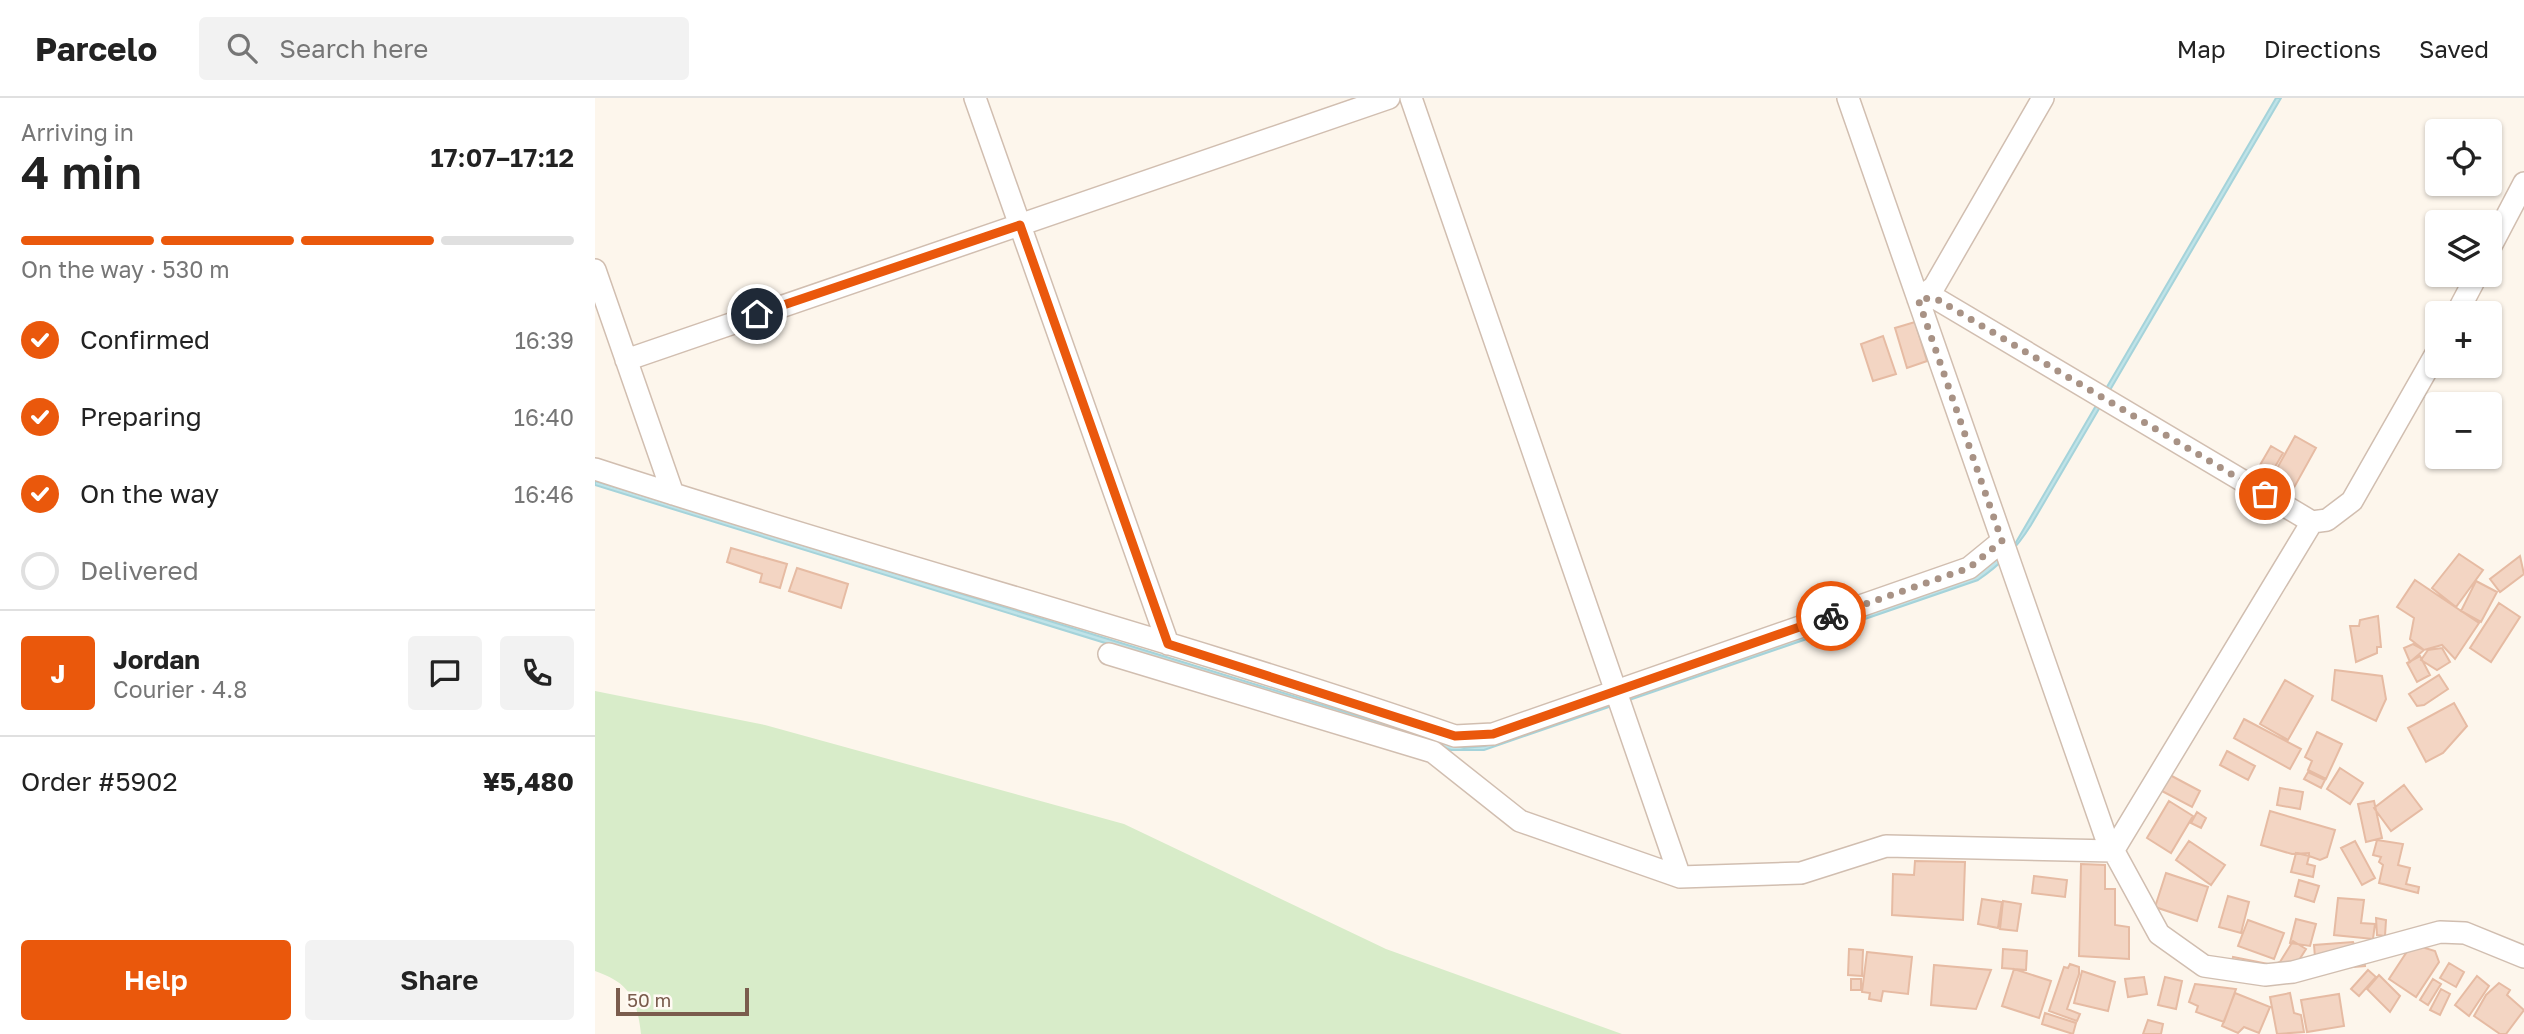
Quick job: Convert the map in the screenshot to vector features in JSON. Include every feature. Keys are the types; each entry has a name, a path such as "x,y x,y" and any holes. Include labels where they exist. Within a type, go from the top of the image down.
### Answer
{"street":[{"path":"975,98 1168,644"},
{"path":"626,360 1389,98"},
{"path":"1411,98 1680,877"},
{"path":"1848,98 2113,851 2159,934 2204,966 2265,975 2293,972 2440,932 2465,933 2524,957"},
{"path":"1918,299 1934,287 2043,98"},
{"path":"2502,225 2524,183"},
{"path":"595,270 673,494"},
{"path":"1918,299 1935,298 2312,522 2326,520 2352,500 2425,373"},
{"path":"595,469 1168,644 1455,736 1493,734 1969,568 2002,541"},
{"path":"2113,851 2312,522"},
{"path":"1109,654 1433,752 1520,821 1680,877 1801,873 1886,846 2113,851"}],"green space":[{"path":"595,691 765,725 1124,824 1386,949 1622,1034 641,1034 637,1011 630,994 616,981 595,971"}],"water":[{"path":"2276,98 2281,98 2031,525 2014,549 1994,568 1978,580 1484,750 1451,750 595,485 595,481 1446,743 1464,748 1485,746 1977,575 2015,544"}],"building":[{"path":"1915,322 1927,361 1907,368 1895,328"},
{"path":"1883,336 1896,374 1873,381 1861,344"},
{"path":"2295,436 2316,448 2291,493 2270,481"},
{"path":"2271,446 2283,453 2268,479 2256,472"},
{"path":"731,548 787,564 780,588 760,582 762,574 727,562"},
{"path":"2459,554 2483,570 2456,607 2432,588"},
{"path":"2520,556 2524,574 2500,592 2490,579"},
{"path":"797,568 848,584 841,608 789,591"},
{"path":"2415,580 2479,623 2455,659 2442,645 2424,650 2410,639 2414,618 2397,607"},
{"path":"2476,581 2497,592 2481,622 2461,611"},
{"path":"2499,603 2520,617 2491,662 2470,648"},
{"path":"2378,616 2381,647 2377,647 2377,653 2356,662 2350,626 2359,626 2360,620"},
{"path":"2413,644 2424,650 2410,662 2404,648"},
{"path":"2442,648 2450,662 2437,670 2421,660 2428,650"},
{"path":"2420,656 2430,675 2417,682 2407,663"},
{"path":"2335,670 2382,676 2386,699 2376,721 2332,700"},
{"path":"2439,675 2448,689 2424,705 2417,706 2409,694"},
{"path":"2285,680 2313,696 2288,740 2260,724"},
{"path":"2454,703 2467,726 2443,753 2426,762 2408,728"},
{"path":"2244,719 2301,749 2290,769 2234,738"},
{"path":"2317,732 2342,744 2326,779 2308,770 2312,761 2305,757"},
{"path":"2227,751 2255,766 2248,780 2220,765"},
{"path":"2340,768 2363,783 2350,804 2327,789"},
{"path":"2308,772 2325,780 2321,788 2304,779"},
{"path":"2168,774 2200,791 2192,807 2160,790"},
{"path":"2404,785 2422,809 2391,831 2374,808"},
{"path":"2280,788 2303,792 2300,809 2277,805"},
{"path":"2169,801 2193,816 2171,853 2147,838"},
{"path":"2374,801 2382,838 2366,842 2358,804"},
{"path":"2270,811 2335,830 2327,857 2320,860 2309,856 2309,853 2292,854 2261,845"},
{"path":"2197,812 2206,818 2201,828 2191,823"},
{"path":"2377,840 2403,844 2398,865 2410,868 2406,884 2419,887 2418,893 2379,883 2383,865 2379,862 2381,857 2373,855"},
{"path":"2189,841 2225,865 2211,885 2176,860"},
{"path":"2355,841 2375,878 2362,885 2341,848"},
{"path":"2296,853 2309,856 2307,864 2315,866 2313,877 2291,872"},
{"path":"1915,861 1965,862 1963,920 1892,915 1893,874 1914,875"},
{"path":"2081,864 2105,865 2105,889 2115,889 2115,925 2129,927 2129,959 2079,956"},
{"path":"2166,873 2208,887 2197,921 2155,907"},
{"path":"2034,876 2067,880 2065,897 2032,893"},
{"path":"2299,880 2319,886 2314,902 2295,896"},
{"path":"2228,896 2249,902 2241,933 2219,927"},
{"path":"2338,898 2364,900 2361,923 2375,924 2373,939 2334,935"},
{"path":"1982,899 2002,902 1998,928 1978,924"},
{"path":"2003,901 2021,904 2017,931 2000,929"},
{"path":"2376,918 2386,920 2385,936 2377,935"},
{"path":"2296,919 2316,924 2310,946 2290,943"},
{"path":"2248,920 2284,933 2274,959 2238,946"},
{"path":"2293,941 2306,949 2294,968 2272,985 2229,977 2233,957 2273,965 2280,962"},
{"path":"2353,942 2358,954 2364,957 2365,966 2316,970 2314,945"},
{"path":"2412,944 2435,951 2439,962 2416,997 2389,979"},
{"path":"1849,949 1863,950 1862,976 1848,975"},
{"path":"2003,949 2027,951 2026,970 2002,968"},
{"path":"1867,952 1912,957 1908,994 1883,991 1881,1001 1869,999 1870,993 1862,992"},
{"path":"2449,963 2464,972 2456,987 2440,978"},
{"path":"2070,964 2079,967 2067,1009 2080,1014 2077,1021 2049,1011 2064,967 2068,968"},
{"path":"1934,965 1991,970 1976,1009 1931,1005"},
{"path":"2014,969 2051,981 2039,1018 2002,1006"},
{"path":"2368,970 2376,977 2359,996 2351,989"},
{"path":"2082,971 2115,982 2108,1011 2074,1003"},
{"path":"2379,975 2400,996 2390,1012 2367,989"},
{"path":"2477,976 2489,986 2469,1016 2455,1005"},
{"path":"2144,977 2147,994 2128,997 2125,979"},
{"path":"2165,977 2182,981 2176,1009 2158,1005"},
{"path":"1851,979 1861,979 1861,990 1851,990"},
{"path":"2433,979 2441,984 2428,1005 2420,1000"},
{"path":"2499,983 2510,990 2507,995 2524,1010 2506,1034 2500,1034 2474,1016 2486,995"},
{"path":"2195,984 2236,989 2224,1022 2196,1012 2198,1006 2189,1002"},
{"path":"2441,989 2450,994 2440,1015 2430,1010"},
{"path":"2235,993 2270,1007 2259,1033 2244,1027 2238,1033 2222,1026"},
{"path":"2290,993 2294,1013 2301,1015 2304,1032 2277,1034 2270,997"},
{"path":"2339,994 2344,1026 2307,1032 2301,1000"},
{"path":"2045,1013 2076,1023 2073,1034 2042,1024"},
{"path":"2148,1020 2163,1024 2161,1034 2143,1034"}],"way so far":[{"path":"1831,616 1969,568 2002,541 1918,299 1935,298 2265,494"}],"route":[{"path":"757,314 1020,225 1168,644 1455,736 1493,734 1831,616"}]}
